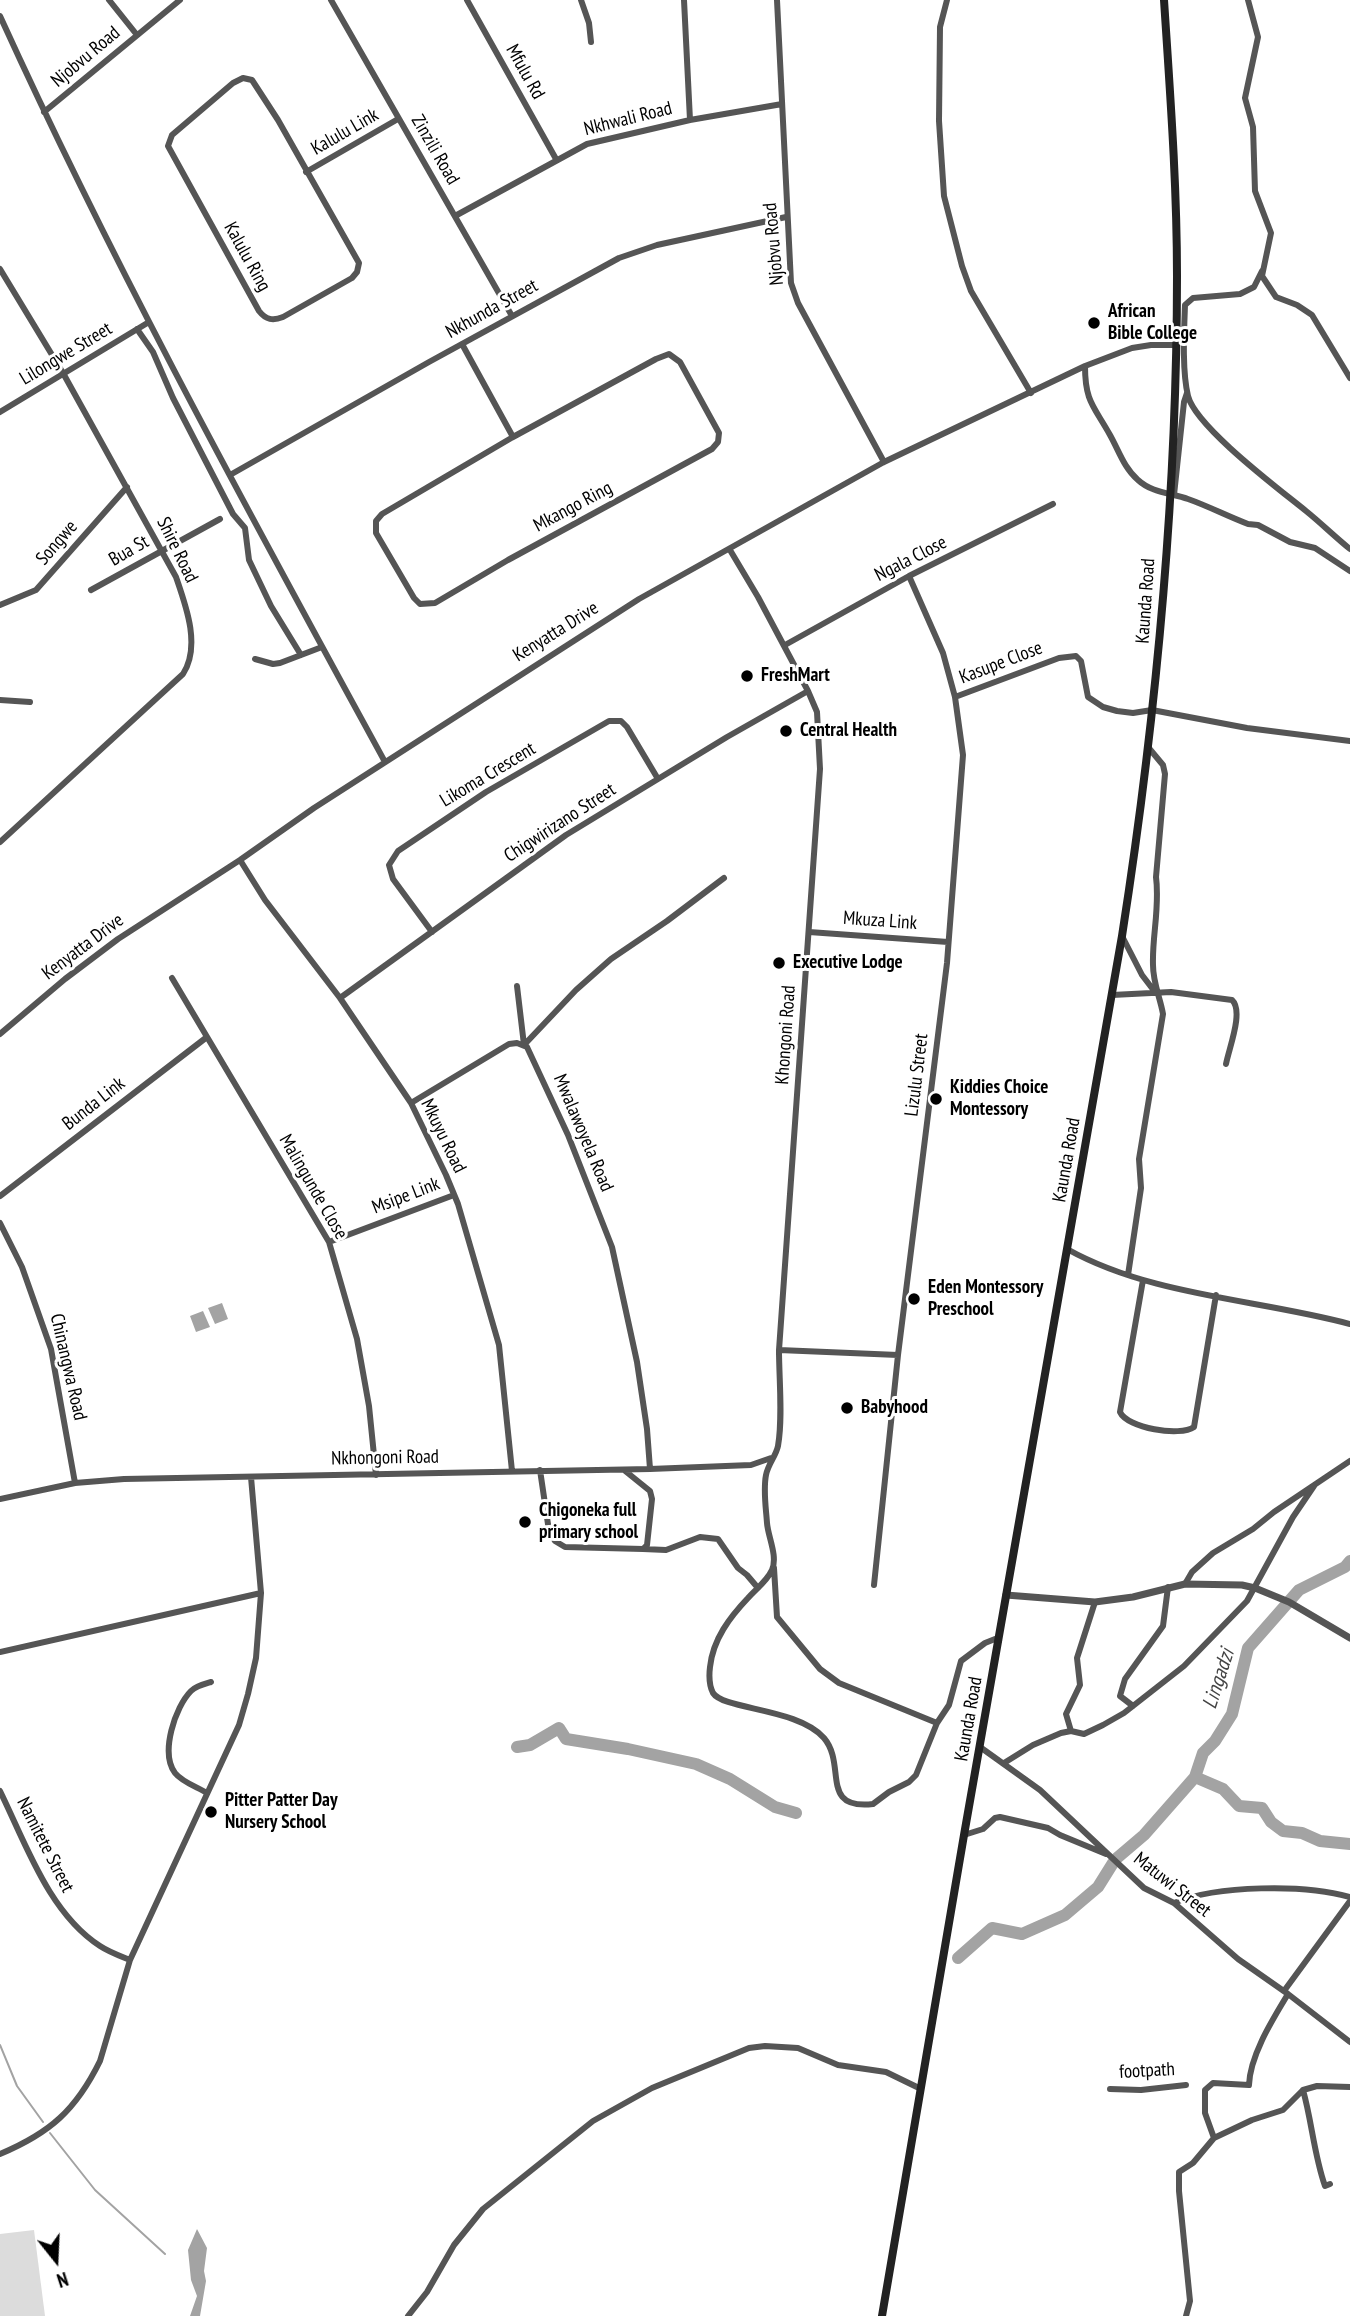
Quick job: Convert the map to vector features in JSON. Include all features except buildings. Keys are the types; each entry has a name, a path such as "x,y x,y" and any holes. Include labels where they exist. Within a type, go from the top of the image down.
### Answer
{"main road":[{"name":"Kaunda Road","path":"882,2316 1112,995 1148,747 1172,495 1176,208 1164,0"}],"street":[{"path":"109,0 137,35"},
{"name":"Njobvu Road","path":"44,113 180,0"},
{"name":"Zinzili Road","path":"331,0 512,316"},
{"name":"Mfulu Rd","path":"467,0 556,159"},
{"path":"581,0 589,23 591,42"},
{"path":"684,0 690,120"},
{"name":"Njobvu Road","path":"777,0 790,276 796,297 884,462"},
{"path":"947,0 940,38 940,132 944,196 971,291 1031,393"},
{"path":"1248,0 1258,37 1245,98 1254,127 1255,191 1271,233 1262,271 1254,287 1240,294 1193,298 1185,305 1184,345 1188,391 1196,412 1209,427 1350,550"},
{"path":"0,16 44,113 149,322 386,762"},
{"name":"Kalulu Ring","path":"248,78 278,120 306,172 357,259 359,267 352,278 283,317 270,319 259,311 167,143 172,135 233,83 248,78"},
{"name":"Nkhwali Road","path":"455,216 587,144 690,120 782,104"},
{"name":"Kalulu Link","path":"306,172 398,119"},
{"name":"Nkhunda Street","path":"230,475 599,268 637,251 786,217"},
{"name":"Shire Road","path":"0,270 63,373 176,577 186,611 192,647 183,674 0,842"},
{"path":"1262,271 1276,297 1297,305 1311,315 1350,379"},
{"name":"Lilongwe Street","path":"0,412 149,322"},
{"path":"137,329 153,352 173,398 233,514 245,528 249,560 279,622 301,654"},
{"path":"462,344 513,437"},
{"name":"Kenyatta Drive","path":"0,1034 93,957 314,808 607,619 884,462 1085,366 1132,348 1175,345"},
{"name":"Mkango Ring","path":"669,354 680,362 719,433 718,442 712,449 508,560 435,603 420,604 376,533 375,524 378,517 513,437 669,354"},
{"path":"1085,366 1087,396 1119,449 1124,465 1140,482 1248,524 1258,525 1290,542 1315,548 1350,571"},
{"path":"1172,495 1184,402 1188,391"},
{"name":"Songwe","path":"0,605 36,590 127,487"},
{"name":"Ngala Close","path":"785,645 909,576 1053,504"},
{"name":"Bua St","path":"91,590 220,519"},
{"name":"Khongoni Road","path":"730,550 785,645 817,712 820,769 779,1350 778,1443 765,1483 768,1533 774,1566 774,1605 777,1617 820,1669 839,1683 937,1723"},
{"name":"Lizulu Street","path":"874,1585 898,1355 948,942 963,755 955,697 943,653 909,576"},
{"path":"255,659 273,664 322,647"},
{"name":"Kasupe Close","path":"955,697 1059,658 1079,657 1086,693 1093,701 1103,707 1133,713 1152,710"},
{"name":"Chigwirizano Street","path":"340,999 566,835 808,691"},
{"path":"0,700 30,702"},
{"path":"1152,710 1247,728 1350,741"},
{"name":"Likoma Crescent","path":"432,932 393,879 389,865 398,851 420,836 486,792 612,720 621,721 627,727 658,779"},
{"path":"1148,747 1163,765 1165,774 1156,877 1158,891 1153,967 1156,993"},
{"name":"Mkuyu Road","path":"240,860 265,900 340,999 411,1103 454,1195 499,1345 512,1471"},
{"path":"524,1045 576,990 611,958 667,921 724,878"},
{"name":"Mkuza Link","path":"808,932 948,942"},
{"path":"1122,936 1142,975 1156,993 1162,1007 1163,1019 1139,1159 1141,1188 1128,1275"},
{"name":"Malingunde Close","path":"172,978 329,1242 357,1339 369,1406 376,1475"},
{"path":"517,986 524,1045"},
{"path":"1112,995 1171,992 1219,996 1236,1002 1238,1011 1226,1063"},
{"name":"Bunda Link","path":"0,1196 207,1037"},
{"path":"411,1103 509,1045 524,1045"},
{"name":"Mwalawoyela Road","path":"524,1045 533,1058 568,1135 612,1247 637,1362 650,1469"},
{"name":"Msipe Link","path":"329,1242 454,1195"},
{"name":"Chinangwa Road","path":"0,1223 22,1267 51,1349 75,1483"},
{"path":"1067,1249 1091,1262 1143,1280 1350,1324"},
{"path":"1143,1280 1119,1412 1132,1424 1184,1432 1194,1427 1197,1422 1216,1295"},
{"path":"779,1350 898,1355"},
{"name":"Nkhongoni Road","path":"0,1499 75,1483 124,1479 650,1469 751,1465 771,1458"},
{"path":"1185,1584 1192,1572 1213,1553 1253,1529 1350,1461"},
{"path":"623,1469 650,1491 652,1499 647,1545 643,1549"},
{"path":"540,1470 549,1531 555,1541 565,1547 666,1550 700,1537 718,1539 738,1568 747,1574 758,1588"},
{"path":"0,2154 43,2134 87,2086 100,2061 130,1960 239,1725 256,1658 261,1594 251,1477"},
{"path":"1004,1763 1060,1732 1089,1732 1133,1706 1185,1667 1247,1601 1287,1527 1314,1486"},
{"path":"774,1566 769,1577 719,1636 710,1669 711,1688 715,1696 723,1700 803,1721 818,1732 829,1744 839,1794 844,1800 863,1805 873,1804 916,1775 937,1723 949,1705 962,1659 989,1641 999,1641"},
{"path":"1006,1595 1095,1602 1133,1597 1185,1584 1222,1584 1255,1588 1289,1602 1350,1638"},
{"path":"1133,1706 1119,1696 1125,1679 1163,1626 1168,1587"},
{"path":"0,1652 261,1594"},
{"path":"1071,1731 1066,1714 1080,1685 1077,1658 1095,1602"},
{"path":"207,1793 175,1773 169,1763 168,1751 170,1734 191,1691 211,1682"},
{"name":"Matuwi Street","path":"981,1747 1071,1817 1144,1888 1174,1903 1238,1959 1350,2042"},
{"name":"Namitete Street","path":"0,1791 62,1911 80,1931 102,1947 130,1960"},
{"path":"964,1835 983,1829 995,1818 1012,1819 1048,1828 1067,1839 1107,1854"},
{"path":"1174,1903 1186,1898 1222,1892 1291,1889 1322,1891 1350,1899 1286,1992 1249,2071 1249,2085 1213,2083 1205,2090 1205,2113 1214,2138"},
{"path":"408,2316 427,2292 454,2245 483,2209 593,2120 652,2088 749,2048 765,2046 797,2048 838,2065 886,2072 921,2088"},
{"name":"footpath","path":"1110,2089 1141,2090 1186,2085"},
{"path":"1186,2316 1190,2301 1179,2172 1193,2163 1214,2138 1252,2120 1283,2110 1303,2090 1317,2086 1350,2087"},
{"path":"1303,2090 1310,2112 1320,2170 1325,2186 1330,2185"}],"shaded area":[{"path":"222,1303 228,1319 215,1324 208,1308"},
{"path":"203,1311 210,1327 196,1332 190,1316"},
{"path":"197,2229 207,2248 204,2271 206,2281 200,2316 190,2316 197,2296 191,2280 188,2250"},
{"path":"34,2230 45,2316 0,2316 0,2234"}],"waterway":[{"name":"Lingadzi","path":"1117,1858 1144,1835 1195,1777 1203,1753 1215,1741 1232,1714 1248,1648 1299,1590 1345,1567 1350,1561"},
{"path":"517,1747 530,1745 559,1728 566,1739 696,1764 730,1779 775,1807 796,1813"},
{"path":"1195,1777 1223,1789 1239,1806 1262,1808 1271,1822 1283,1831 1302,1833 1320,1841 1350,1844"},
{"path":"958,1958 992,1928 1022,1934 1065,1915 1098,1887 1113,1863"},
{"path":"0,2045 17,2086 43,2122"},
{"path":"50,2133 95,2190 165,2254"}],"place":[{"name":"African Bible College","path":"1094,323"},
{"name":"FreshMart","path":"747,676"},
{"name":"Central Health","path":"786,731"},
{"name":"Executive Lodge","path":"779,963"},
{"name":"Kiddies Choice Montessory","path":"936,1099"},
{"name":"Eden Montessory Preschool","path":"914,1299"},
{"name":"Babyhood","path":"847,1408"},
{"name":"Chigoneka full primary school","path":"525,1522"},
{"name":"Pitter Patter Day Nursery School","path":"211,1812"}]}
